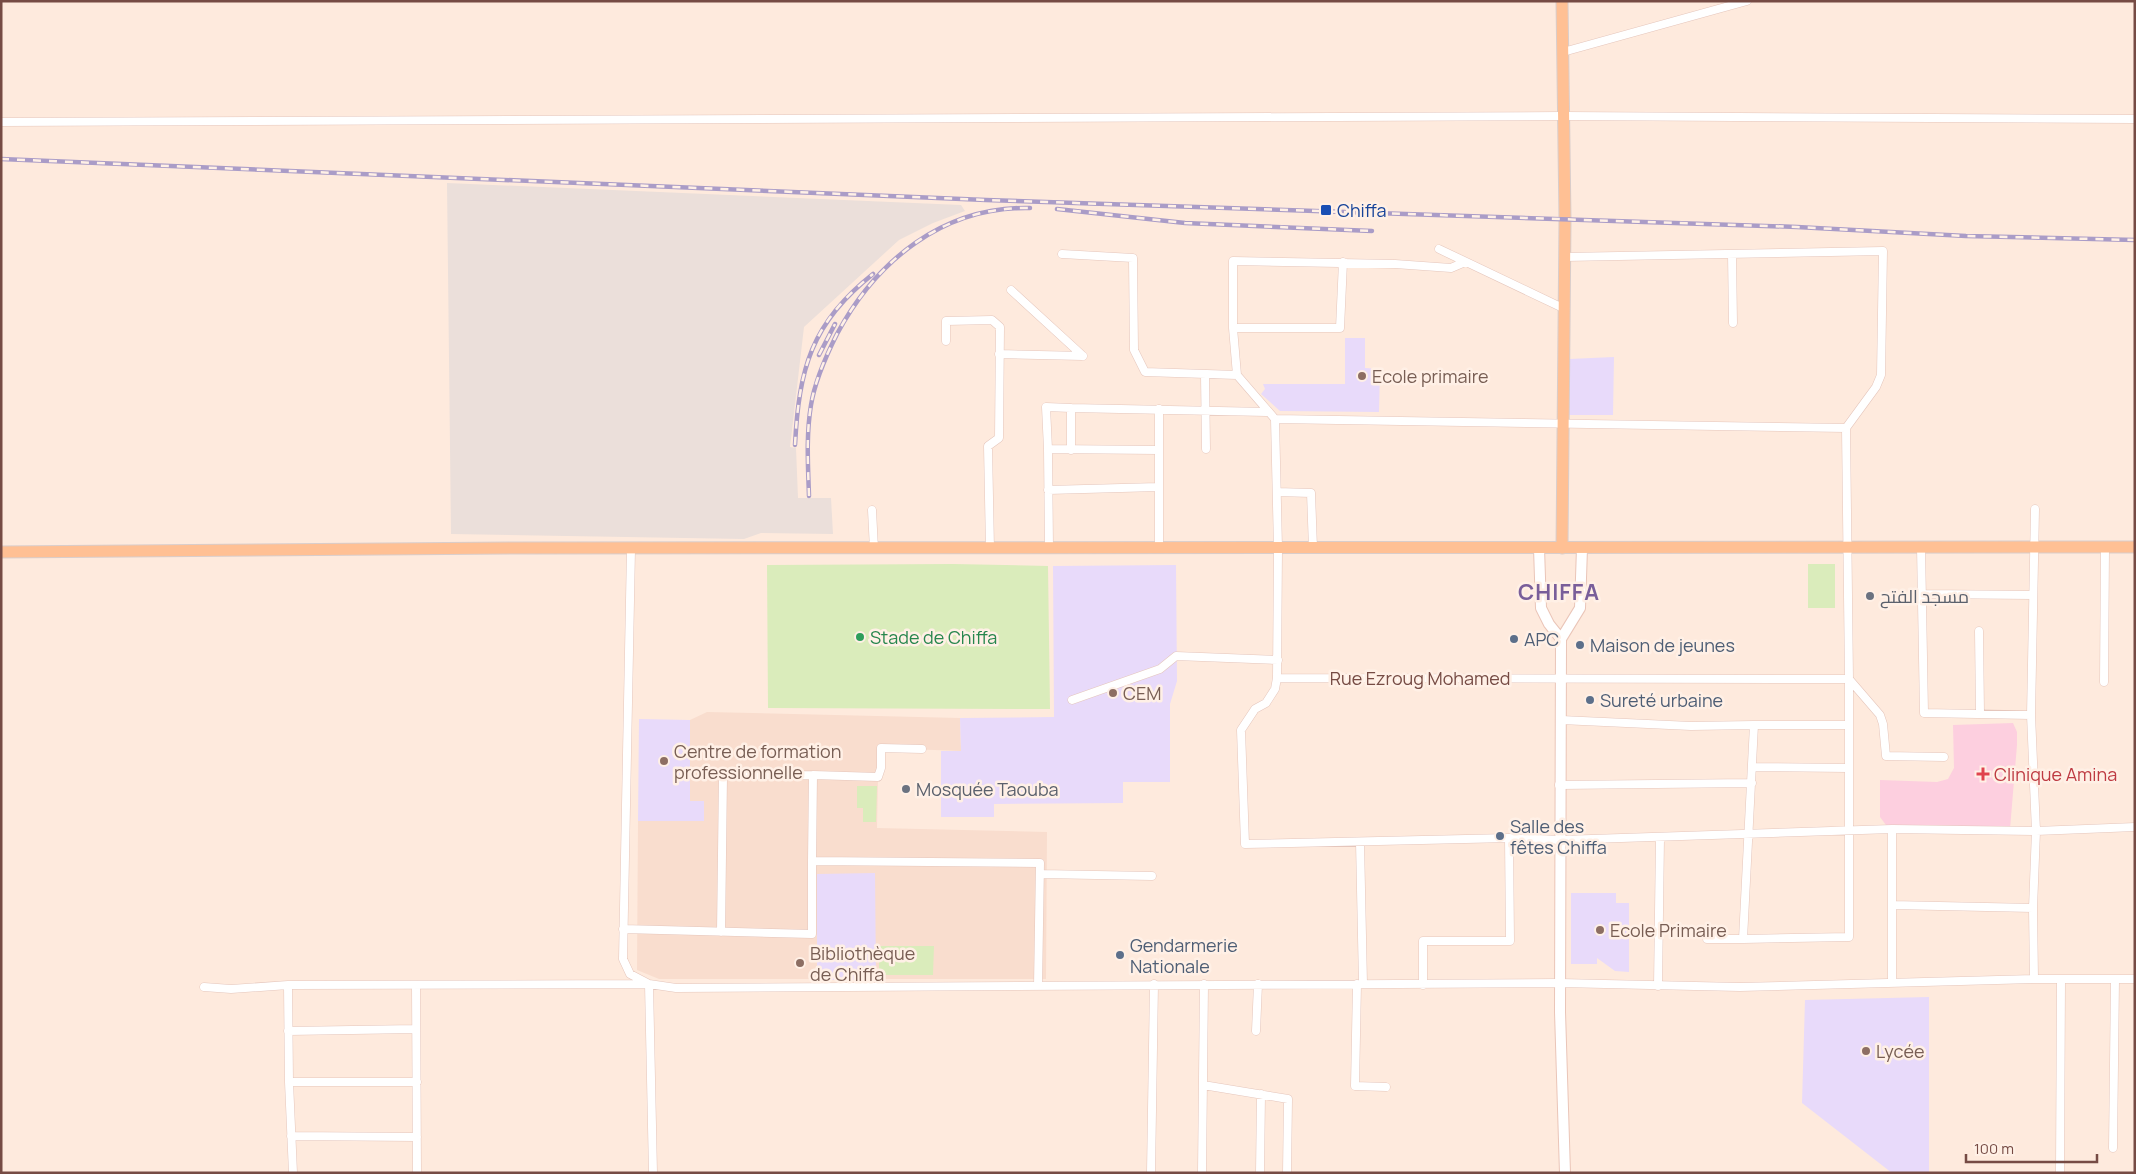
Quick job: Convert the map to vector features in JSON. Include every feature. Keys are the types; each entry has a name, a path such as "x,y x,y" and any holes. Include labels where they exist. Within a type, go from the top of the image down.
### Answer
{"main road":[{"path":"1562,1 1565,257 1562,548"},
{"path":"1,552 631,548 2135,547"},
{"path":"1540,548 1541,608 1549,624 1561,639"},
{"path":"1564,1173 1560,983 1561,840 1559,785 1562,678 1561,639 1580,608 1582,548"}],"street":[{"path":"1563,52 1747,1"},
{"path":"1,122 1563,116 2135,119"},
{"path":"1439,249 1565,309"},
{"path":"1565,257 1883,251 1881,375 1876,387 1846,428 1849,679 1849,937 1707,939"},
{"path":"1062,254 1133,258 1134,350 1145,372 1237,376"},
{"path":"1732,254 1734,323"},
{"path":"1465,262 1451,268 1343,262 1233,261 1233,328 1237,376 1275,419 1846,428"},
{"path":"1233,328 1340,328 1343,262"},
{"path":"999,354 1083,356 1011,290"},
{"path":"946,341 946,321 992,320 1000,327 999,438 988,446 990,549"},
{"path":"1205,375 1206,449"},
{"path":"1049,548 1046,407 1267,412"},
{"path":"1072,408 1072,450"},
{"path":"1159,409 1159,548"},
{"path":"1275,419 1278,548 1277,678 1275,689 1266,703 1255,709 1241,730 1245,844 1509,838 1561,840 1660,838 1892,829 2036,831 2135,827"},
{"path":"1048,449 1159,450"},
{"path":"1048,490 1158,487"},
{"path":"1277,492 1311,493 1313,548"},
{"path":"2034,979 2033,908 2036,831 2031,715 2035,508"},
{"path":"872,510 874,549"},
{"path":"1921,547 1924,713 2031,715"},
{"path":"2104,682 2105,547"},
{"path":"631,548 623,959 630,974 649,984"},
{"path":"1922,594 2033,595"},
{"path":"1979,631 1980,714"},
{"path":"1072,700 1160,669 1176,656 1278,660"},
{"name":"Rue Ezroug Mohamed","path":"1277,678 1849,679"},
{"path":"1849,679 1880,715 1883,724 1886,756 1944,757"},
{"path":"1561,720 1691,726 1848,725"},
{"path":"1743,939 1750,834 1754,725"},
{"path":"721,932 723,776 813,775 878,777 881,768 881,748 922,749"},
{"path":"1753,767 1848,768"},
{"path":"623,929 812,934 813,775"},
{"path":"1559,785 1752,783"},
{"path":"1892,829 1892,983"},
{"path":"1423,985 1423,941 1510,941 1509,838"},
{"path":"1658,986 1660,838"},
{"path":"1360,842 1360,984 1355,1086 1386,1087"},
{"path":"812,861 1040,863 1038,986"},
{"path":"1040,874 1152,876"},
{"path":"1892,905 2033,908"},
{"path":"204,987 231,989 288,985 649,984 676,988 1560,983 1740,987 2034,979 2135,979"},
{"path":"2060,1172 2061,979"},
{"path":"2113,1148 2115,979"},
{"path":"649,984 653,1173"},
{"path":"1151,1173 1154,984"},
{"path":"1202,1173 1204,984"},
{"path":"1256,1031 1258,984"},
{"path":"288,985 289,1082 293,1173"},
{"path":"416,985 417,1173"},
{"path":"288,1031 416,1030"},
{"path":"289,1082 417,1082"},
{"path":"1203,1085 1288,1099 1287,1173"},
{"path":"1260,1173 1261,1094"},
{"path":"291,1136 417,1137"}],"shaded area":[{"path":"447,183 961,205 965,211 933,223 899,240 804,327 790,447 796,448 798,498 831,498 833,534 761,533 744,539 451,534"},
{"name":"Ecole primaire","path":"1345,338 1365,338 1365,368 1380,369 1379,412 1280,411 1261,394 1265,389 1263,384 1345,384"},
{"path":"1614,357 1613,415 1569,415 1569,359"},
{"name":"CEM","path":"1176,565 1177,681 1170,704 1170,782 1123,782 1123,803 994,804 994,817 941,817 941,751 961,751 960,718 1054,717 1053,566"},
{"path":"707,712 960,718 961,751 881,748 878,777 877,828 1047,832 1046,979 659,979 637,970 638,821 704,821 690,801 690,720"},
{"name":"Centre de formation professionnelle","path":"639,719 690,720 690,801 704,801 704,821 638,821"},
{"name":"Clinique Amina","path":"2013,723 2017,732 2017,745 2010,829 1886,825 1880,817 1880,780 1937,782 1948,779 1954,768 1953,725"},
{"path":"875,873 876,980 817,980 817,874"},
{"name":"Ecole Primaire","path":"1571,893 1616,893 1616,903 1629,903 1629,972 1615,971 1597,958 1597,964 1571,964"},
{"name":"Lycée","path":"1929,997 1929,1173 1892,1173 1802,1103 1805,1000"}],"green space":[{"name":"Stade de Chiffa","path":"953,564 1048,566 1050,709 768,708 767,565"},
{"path":"1808,564 1835,564 1835,608 1808,608"},
{"path":"857,786 877,786 876,822 863,822 863,808 857,808"},
{"path":"879,946 934,946 933,975 879,975"}],"railway":[{"path":"1,159 986,200 1797,227 1966,236 2135,240"},
{"path":"809,496 808,428 815,386 837,334 871,283 915,243 941,228 969,217 998,210 1030,208"},
{"path":"1057,209 1185,223 1372,231"},
{"path":"795,445 800,393 812,349 835,311 852,292 873,274"},
{"path":"819,355 835,324"}],"place":[{"name":"Chiffa","path":"1326,210"},
{"name":"Ecole primaire","path":"1362,376"},
{"name":"مسجد الفتح","path":"1870,596"},
{"name":"Stade de Chiffa","path":"860,637"},
{"name":"APC","path":"1514,639"},
{"name":"Maison de jeunes","path":"1580,645"},
{"name":"CEM","path":"1113,693"},
{"name":"Sureté urbaine","path":"1590,700"},
{"name":"Centre de formation professionnelle","path":"664,761"},
{"name":"Clinique Amina","path":"1983,774"},
{"name":"Mosquée Taouba","path":"906,789"},
{"name":"Salle des fêtes Chiffa","path":"1500,836"},
{"name":"Ecole Primaire","path":"1600,930"},
{"name":"Gendarmerie Nationale","path":"1120,955"},
{"name":"Bibliothèque de Chiffa","path":"800,963"},
{"name":"Lycée","path":"1866,1051"}],"district":[{"name":"CHIFFA","path":"1559,592"}]}
